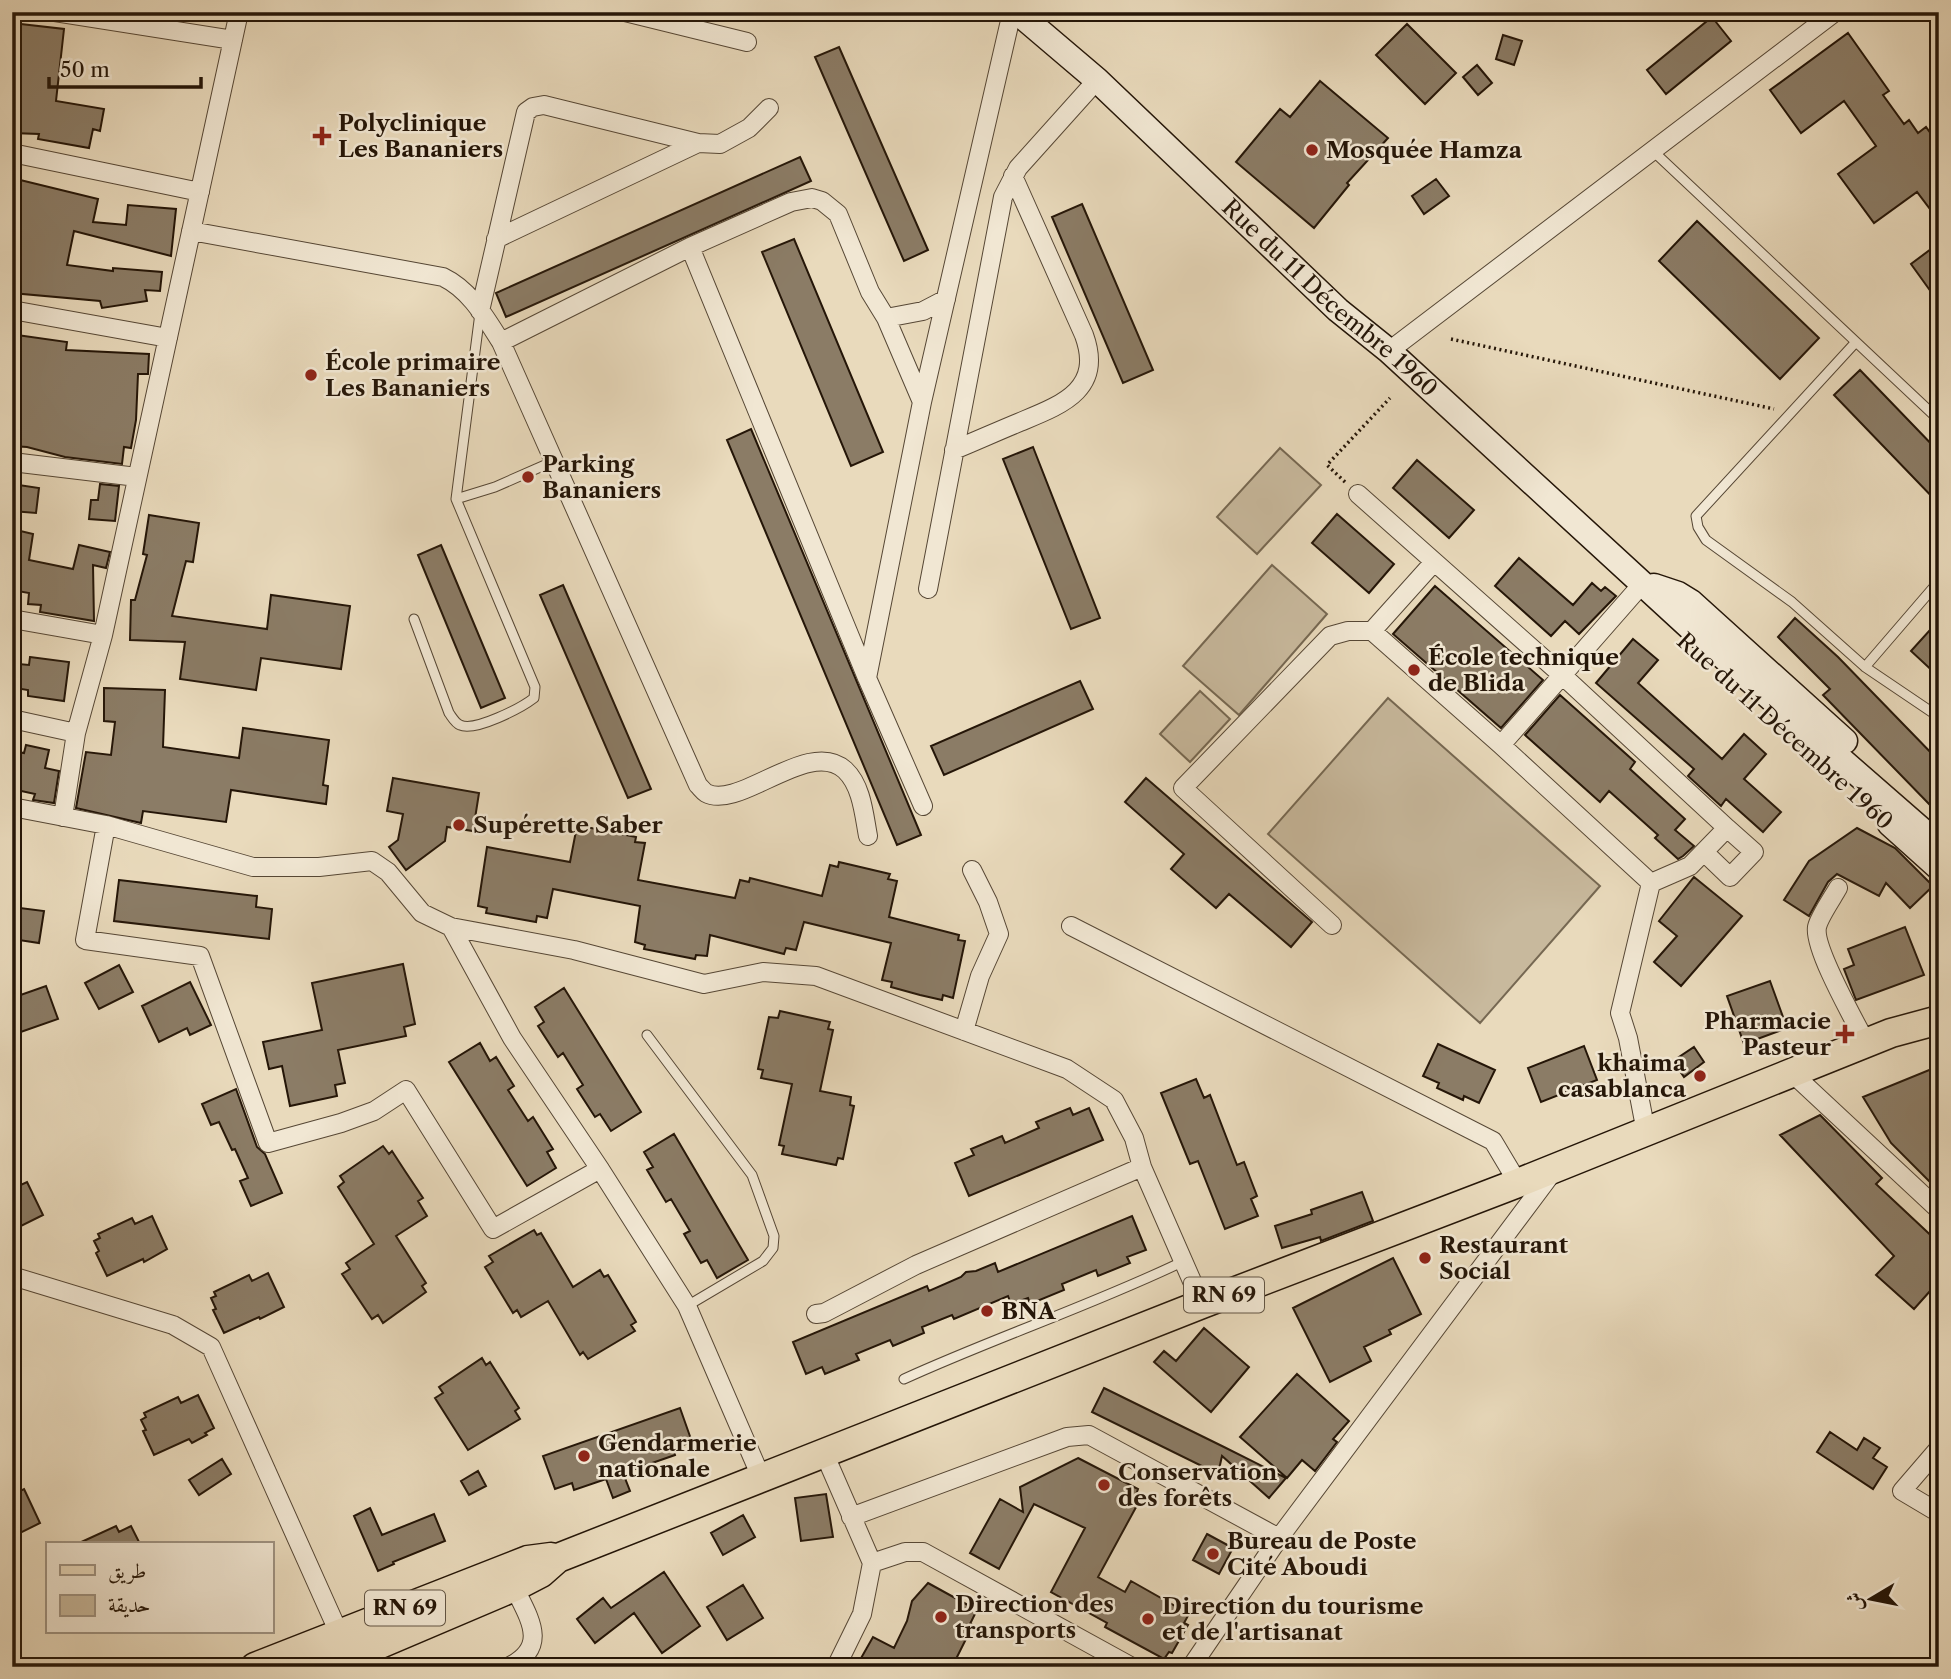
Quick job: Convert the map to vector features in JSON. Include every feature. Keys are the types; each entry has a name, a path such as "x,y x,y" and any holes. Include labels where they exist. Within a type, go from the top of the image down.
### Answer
{"main road":[{"name":"Rue du 11 Décembre 1960","path":"1017,12 1097,80 1338,310 1389,351 1696,633 1939,845"},
{"name":"Rue du 11 Décembre 1960","path":"1643,583 1670,591 1690,602 1939,826"},
{"name":"Rue du 11 Décembre 1960","path":"1643,583 1658,612 1678,636 1939,868"},
{"path":"1878,1038 1939,1003"},
{"path":"1878,1038 1939,1020"},
{"name":"RN 69","path":"255,1667 343,1656 514,1587 541,1573 558,1558 1202,1304 1518,1183 1878,1038"},
{"name":"RN 69","path":"343,1656 528,1560 558,1558"}],"street":[{"path":"55,12 233,40"},
{"path":"63,817 76,733 103,635 239,12"},
{"path":"625,12 747,42"},
{"path":"867,678 922,402 1012,12"},
{"path":"1389,351 1835,12"},
{"path":"928,589 998,213 1013,176 1097,80"},
{"path":"480,311 526,112 533,107 544,105 698,143 720,144 749,128 769,108"},
{"path":"496,239 698,143"},
{"path":"12,153 200,192"},
{"path":"954,450 1070,399 1084,381 1088,370 1090,358 1084,335 1013,176"},
{"path":"501,342 690,247 801,199 822,201 838,214 870,292 886,318 922,402"},
{"path":"191,231 443,277 457,284 501,342 698,785 707,793 723,794 808,763 827,762 844,769 854,781 869,836"},
{"path":"690,247 867,678 923,806"},
{"path":"886,318 923,311 946,299"},
{"path":"12,310 168,338"},
{"path":"12,462 137,477"},
{"path":"1358,494 1562,675 1754,852 1730,877 1704,852"},
{"path":"1372,631 1434,562"},
{"path":"1501,745 1643,583"},
{"path":"12,619 103,635"},
{"path":"1332,925 1183,788 1330,636 1348,631 1372,631 1651,883"},
{"path":"12,719 76,733"},
{"path":"12,807 106,825 253,867 319,867 372,861 388,872 422,913 451,927 574,950 704,984 762,972 816,976 1067,1069 1114,1100 1134,1138 1142,1167 1202,1304"},
{"path":"106,825 85,940 200,956 268,1143 374,1111 406,1090 493,1229 600,1169"},
{"path":"1651,883 1690,866 1727,828"},
{"path":"964,1031 980,976 999,934 988,902 972,870"},
{"path":"1646,1132 1620,1005 1651,883"},
{"path":"1838,888 1817,926 1819,940 1828,967 1878,1038"},
{"path":"1072,926 1493,1141 1518,1183"},
{"path":"451,927 512,1038 687,1306 761,1477"},
{"path":"1792,1073 1939,1210"},
{"path":"816,1314 824,1313 916,1265 1142,1167"},
{"path":"1191,1667 1279,1538 1556,1168"},
{"path":"12,1276 173,1325 211,1347 343,1656"},
{"path":"851,1517 1067,1437 1089,1436 1279,1538"},
{"path":"1939,1448 1902,1491 1939,1513"},
{"path":"824,1453 872,1563 862,1614 836,1667"},
{"path":"872,1563 905,1552 923,1552 1132,1667"},
{"path":"508,1667 526,1655 533,1641 532,1625 514,1587"}],"lane":[{"path":"1653,151 1939,421"},
{"path":"414,619 449,713 458,724 470,727 522,707 534,698 535,687 456,499 480,311"},
{"path":"1855,343 1696,516 1698,527 1706,540 1792,602 1865,667 1939,718"},
{"path":"456,499 554,461"},
{"path":"1865,667 1939,581"},
{"path":"648,1035 752,1175 774,1236 774,1248 763,1261 687,1306"},
{"path":"904,1379 952,1357 1096,1301 1184,1261"}],"path":[{"path":"1451,339 1790,412"},
{"path":"1358,494 1327,465 1390,398"}],"green space":[{"path":"1280,448 1321,485 1257,554 1217,517"},
{"path":"1272,565 1327,614 1239,715 1183,666"},
{"path":"1200,691 1230,719 1190,762 1160,734"},
{"path":"1388,698 1600,886 1480,1023 1268,834"}],"building":[{"path":"1712,17 1731,41 1666,94 1647,70"},
{"path":"12,23 64,29 56,101 104,109 100,131 93,129 89,148 38,139 39,134 12,133"},
{"path":"1407,24 1456,73 1425,104 1376,55"},
{"path":"1848,33 1889,91 1883,95 1904,124 1909,120 1918,133 1926,127 1939,145 1939,221 1917,192 1874,223 1838,174 1876,146 1844,101 1801,133 1770,90"},
{"path":"1503,35 1522,41 1514,65 1496,59"},
{"path":"839,47 928,250 904,261 815,57"},
{"path":"1477,65 1492,83 1478,95 1463,77"},
{"name":"Mosquée Hamza","path":"1320,81 1388,138 1347,183 1349,185 1314,228 1236,162 1280,109 1290,117"},
{"path":"800,157 811,181 506,317 496,293"},
{"path":"12,178 98,199 93,222 126,225 128,205 176,209 171,256 74,231 67,265 113,271 113,268 162,272 160,291 145,290 147,301 102,308 100,301 12,293"},
{"path":"1436,179 1449,196 1424,214 1412,196"},
{"path":"1082,204 1153,370 1123,383 1052,217"},
{"path":"1697,221 1819,338 1780,379 1659,261"},
{"path":"794,239 883,452 851,466 762,252"},
{"path":"1939,243 1939,303 1911,264"},
{"path":"17,335 67,342 66,350 149,354 148,374 138,374 136,420 131,448 124,447 122,464 65,457 12,446 12,364"},
{"path":"1860,370 1939,452 1939,504 1834,395"},
{"path":"751,429 921,835 897,845 727,440"},
{"path":"1033,447 1100,618 1071,629 1003,459"},
{"path":"1417,460 1474,510 1449,538 1393,488"},
{"path":"12,484 39,488 36,513 12,511"},
{"path":"100,484 119,486 115,521 89,519 91,500 98,500"},
{"path":"1337,514 1394,564 1369,593 1312,543"},
{"path":"149,515 199,523 193,562 186,561 172,616 267,629 271,595 350,606 341,669 261,658 256,690 180,679 185,642 130,640 131,600 135,600 147,555 143,554"},
{"path":"12,529 33,534 29,560 73,569 79,545 110,552 106,568 93,565 94,621 40,612 41,605 28,604 29,593 12,590"},
{"path":"441,545 505,698 481,708 418,555"},
{"path":"1519,558 1573,605 1592,583 1601,591 1605,587 1616,596 1579,634 1565,621 1551,636 1495,586"},
{"path":"563,585 651,789 628,798 540,595"},
{"path":"1435,586 1543,680 1501,728 1393,634"},
{"path":"1795,618 1838,657 1939,761 1939,798 1931,806 1823,695 1830,689 1778,637"},
{"path":"1939,620 1939,677 1911,651"},
{"path":"1633,639 1658,660 1638,683 1722,759 1744,734 1766,754 1744,779 1781,812 1763,832 1726,799 1721,806 1688,776 1694,769 1596,683"},
{"path":"30,657 69,662 64,701 28,696 28,690 15,688 19,664 29,665"},
{"path":"1080,681 1093,709 944,775 931,746"},
{"path":"104,688 165,690 163,747 239,758 243,728 329,740 323,785 328,786 326,804 231,790 226,822 143,811 141,823 76,808 86,752 111,755 115,722 104,721"},
{"path":"1560,695 1635,762 1630,769 1685,819 1675,830 1694,846 1683,856 1678,859 1655,838 1658,835 1609,791 1600,802 1525,735"},
{"path":"26,745 49,750 45,768 59,771 54,803 33,800 35,794 12,789 12,751 24,753"},
{"path":"393,778 479,793 473,831 447,827 445,841 406,870 389,847 398,840 403,814 387,811"},
{"path":"1146,778 1312,922 1291,947 1229,894 1216,908 1171,869 1184,854 1125,802"},
{"path":"586,827 636,837 635,842 645,843 638,880 735,898 740,880 749,882 750,878 822,896 830,865 838,867 839,862 890,874 888,879 897,881 889,917 959,935 958,940 965,941 953,998 943,995 942,1000 920,995 891,987 892,982 882,980 891,943 804,922 796,950 786,948 784,954 710,935 707,956 696,955 695,959 644,949 645,945 635,942 640,906 553,889 547,918 537,916 536,922 486,913 487,908 478,906 487,847 570,862 576,831 585,833"},
{"path":"1857,828 1895,848 1933,886 1910,908 1886,883 1879,896 1837,874 1828,882 1809,916 1784,900 1809,861"},
{"path":"1694,877 1742,916 1681,986 1654,962 1677,936 1659,921"},
{"path":"119,880 257,896 256,907 272,909 269,939 114,921"},
{"path":"12,907 44,911 39,943 12,939"},
{"path":"1905,927 1924,975 1856,1000 1844,969 1854,965 1848,949"},
{"path":"403,964 415,1024 404,1027 406,1036 338,1050 345,1083 335,1085 337,1096 290,1106 282,1066 269,1069 263,1042 322,1030 312,983"},
{"path":"119,965 133,992 99,1009 85,983"},
{"path":"1770,981 1787,1028 1744,1044 1727,996"},
{"path":"190,982 211,1025 190,1035 187,1028 159,1042 142,1006"},
{"path":"46,986 58,1019 12,1035 12,998"},
{"path":"564,988 641,1112 611,1131 600,1114 595,1117 577,1089 583,1085 563,1053 558,1057 538,1026 544,1022 535,1007"},
{"path":"780,1011 830,1022 828,1029 833,1030 820,1091 851,1097 850,1105 854,1106 843,1159 838,1158 836,1165 782,1154 784,1146 779,1145 792,1084 761,1078 763,1070 758,1069 769,1017 778,1018"},
{"path":"480,1043 490,1061 496,1057 514,1086 508,1090 528,1121 533,1117 553,1149 547,1152 556,1168 527,1186 449,1062"},
{"path":"1438,1044 1495,1070 1479,1103 1464,1096 1463,1100 1437,1088 1439,1083 1423,1076"},
{"path":"1584,1046 1597,1080 1541,1102 1528,1068"},
{"path":"1694,1047 1704,1062 1684,1077 1673,1061"},
{"path":"1939,1066 1939,1191 1891,1143 1863,1097"},
{"path":"1196,1079 1204,1098 1210,1095 1237,1165 1244,1162 1257,1196 1251,1199 1258,1216 1225,1229 1198,1161 1190,1164 1161,1093"},
{"path":"236,1089 257,1147 265,1154 282,1193 251,1206 240,1181 248,1178 235,1149 232,1150 219,1122 211,1125 202,1104"},
{"path":"1070,1108 1073,1115 1089,1108 1103,1140 969,1196 955,1163 974,1155 971,1149 1002,1136 1005,1143 1039,1128 1036,1122"},
{"path":"1820,1115 1882,1178 1876,1184 1939,1243 1939,1281 1914,1309 1876,1275 1894,1256 1780,1135"},
{"path":"674,1134 748,1260 717,1278 707,1260 701,1263 684,1234 690,1231 671,1199 666,1202 647,1170 653,1167 644,1152"},
{"path":"383,1146 389,1154 392,1151 423,1198 418,1201 427,1216 396,1236 426,1283 422,1286 426,1292 383,1323 378,1315 372,1319 342,1274 350,1269 346,1263 374,1244 338,1187 344,1182 340,1176"},
{"path":"27,1182 43,1215 12,1228 12,1189"},
{"path":"1362,1192 1373,1221 1321,1241 1320,1237 1282,1248 1275,1226 1312,1214 1311,1210"},
{"path":"152,1216 167,1249 144,1262 143,1259 107,1276 96,1253 99,1251 94,1241 100,1238 98,1234 132,1218 135,1224"},
{"path":"1132,1216 1146,1250 1127,1257 1130,1263 1098,1276 1096,1270 1062,1284 1064,1290 1030,1304 1028,1298 1011,1304 1008,1296 954,1319 952,1315 922,1327 924,1333 893,1346 890,1340 856,1354 859,1360 825,1374 822,1367 806,1374 793,1342 927,1286 929,1291 961,1277 966,1272 995,1263 998,1272"},
{"path":"534,1230 537,1235 541,1233 573,1287 600,1270 604,1277 608,1275 636,1322 631,1325 635,1331 588,1359 583,1352 580,1355 548,1301 521,1317 517,1310 513,1313 485,1267 493,1262 489,1256"},
{"path":"1393,1258 1421,1314 1389,1330 1391,1334 1364,1347 1371,1361 1330,1382 1293,1308"},
{"path":"268,1273 284,1307 224,1333 213,1310 216,1309 211,1298 216,1296 214,1292 249,1275 252,1281"},
{"path":"1204,1328 1249,1367 1211,1412 1154,1362 1164,1351 1176,1361"},
{"path":"482,1358 486,1365 490,1362 519,1408 515,1411 520,1419 468,1450 435,1398 443,1393 439,1387"},
{"path":"1297,1374 1349,1421 1333,1439 1337,1442 1315,1471 1302,1460 1287,1478 1240,1437"},
{"path":"1104,1388 1286,1478 1269,1498 1222,1456 1218,1474 1092,1412"},
{"path":"198,1395 214,1428 192,1443 189,1439 154,1455 143,1431 146,1430 141,1420 146,1417 144,1413 178,1397 181,1403"},
{"path":"680,1408 692,1442 673,1448 675,1455 623,1473 630,1491 613,1498 606,1479 574,1490 572,1483 555,1489 543,1456"},
{"path":"1830,1432 1857,1450 1864,1438 1880,1448 1873,1458 1887,1467 1873,1489 1817,1452"},
{"path":"1078,1458 1138,1489 1136,1495 1141,1498 1098,1577 1125,1592 1131,1581 1189,1614 1184,1623 1188,1625 1172,1653 1169,1652 1164,1659 1105,1627 1107,1623 1051,1592 1085,1528 1034,1504 999,1569 970,1553 1000,1499 1023,1512 1020,1487"},
{"path":"222,1459 231,1474 199,1495 189,1480"},
{"path":"478,1471 486,1486 469,1495 461,1481"},
{"path":"24,1489 40,1523 12,1537 12,1495"},
{"path":"826,1494 833,1537 801,1541 795,1498"},
{"path":"370,1508 382,1535 434,1514 445,1541 378,1571 354,1516"},
{"path":"743,1515 755,1537 723,1555 711,1533"},
{"path":"116,1526 119,1532 131,1526 139,1542 81,1542"},
{"name":"Bureau de Poste Cité Aboudi","path":"1207,1534 1233,1548 1219,1574 1193,1560"},
{"path":"664,1572 700,1626 662,1653 634,1613 595,1643 577,1619 603,1598 611,1608"},
{"path":"928,1583 977,1610 970,1624 973,1625 952,1667 856,1667 873,1637 894,1648 907,1621 912,1601"},
{"path":"743,1585 763,1618 727,1640 707,1607"}],"place":[{"name":"Polyclinique Les Bananiers","path":"322,136"},
{"name":"Mosquée Hamza","path":"1312,150"},
{"name":"École primaire Les Bananiers","path":"311,375"},
{"name":"Parking Bananiers","path":"528,477"},
{"name":"École technique de Blida","path":"1414,670"},
{"name":"Supérette Saber","path":"459,825"},
{"name":"Pharmacie Pasteur","path":"1845,1034"},
{"name":"khaima casablanca","path":"1700,1076"},
{"name":"Restaurant Social","path":"1425,1258"},
{"name":"BNA","path":"987,1311"},
{"name":"Gendarmerie nationale","path":"584,1456"},
{"name":"Conservation des forêts","path":"1104,1485"},
{"name":"Bureau de Poste Cité Aboudi","path":"1213,1554"},
{"name":"Direction des transports","path":"941,1617"},
{"name":"Direction du tourisme et de l'artisanat","path":"1148,1619"}]}
